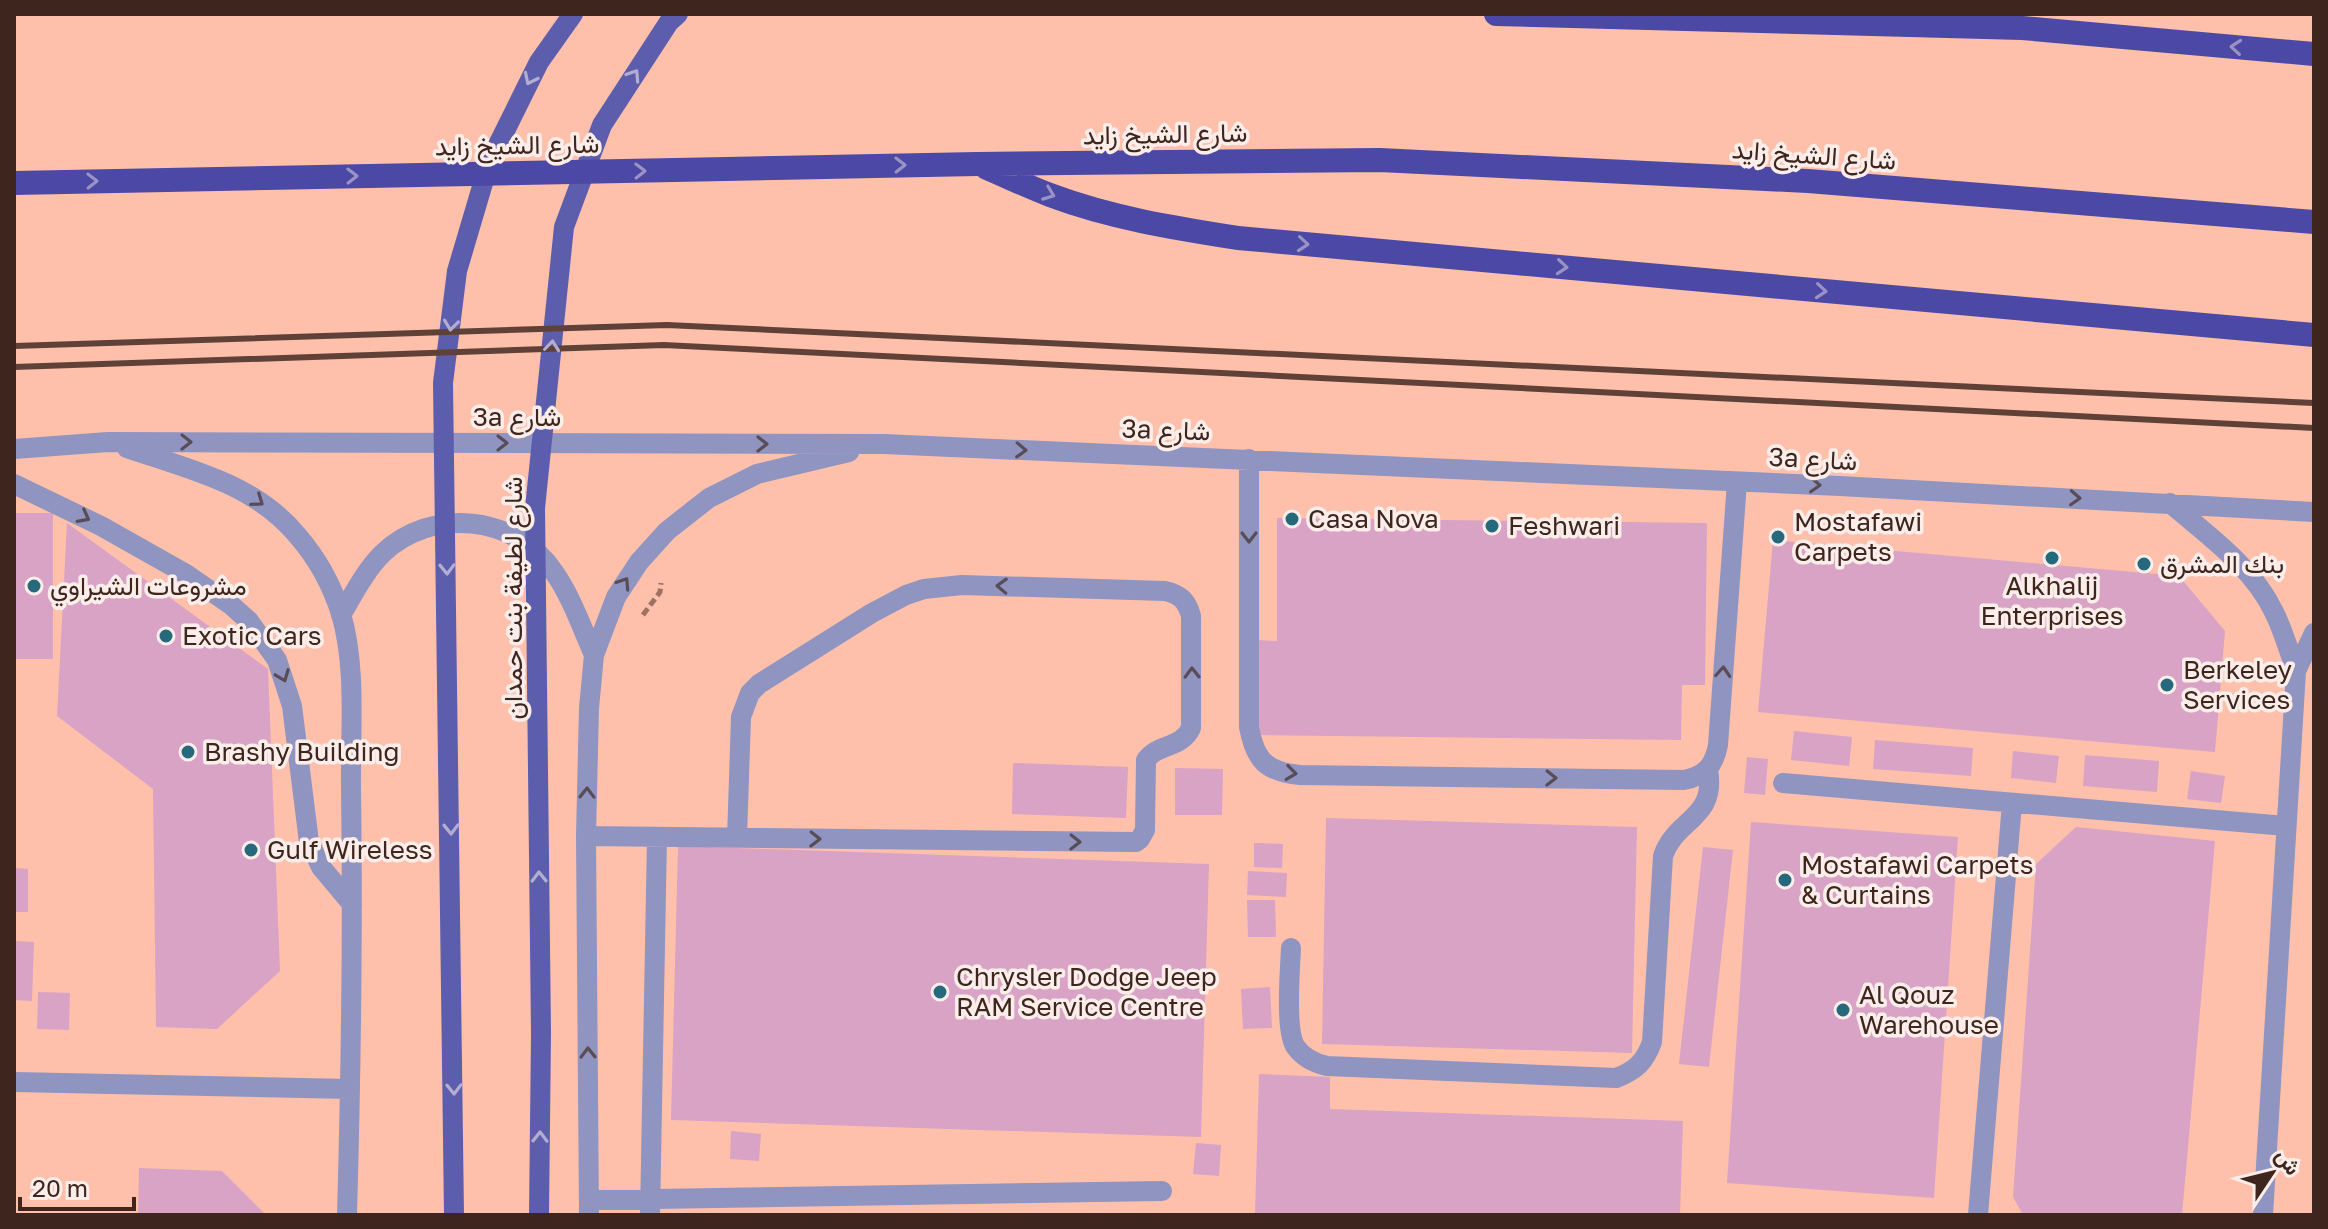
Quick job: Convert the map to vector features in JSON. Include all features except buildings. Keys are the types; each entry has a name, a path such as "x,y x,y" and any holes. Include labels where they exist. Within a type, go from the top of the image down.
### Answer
{"highway":[{"path":"1496,14 2022,28 2314,54"},
{"name":"شارع الشيخ زايد","path":"14,183 977,164 1380,160 1808,181 2314,222"},
{"path":"977,164 1051,196 1112,215 1238,238 2314,335"}],"main road":[{"path":"454,1215 443,383 457,271 489,163 539,62 573,14"},
{"name":"شارع لطيفة بنت حمدان","path":"539,1215 541,1033 535,508 564,227 602,125 669,22 678,14"}],"street":[{"name":"3a شارع","path":"14,449 108,442 884,444 1737,482 2314,512"},
{"path":"108,442 207,475 258,499 282,519 311,552 328,581 341,615 349,657 352,904 347,1215"},
{"path":"884,444 757,474 709,498 667,531 639,562 616,597 594,655 589,708 586,836 589,1207 1162,1191"},
{"path":"1249,459 1249,727 1252,747 1263,763 1280,773 1300,775 1697,778 1708,770 1715,759 1718,745 1737,482"},
{"path":"14,484 101,526 186,574 249,621 277,660 292,706 309,842 321,867 352,904"},
{"path":"2170,503 2242,566 2260,588 2274,611 2296,671"},
{"path":"341,615 366,573 382,554 401,539 423,528 448,522 472,523 497,527 539,553 555,572 594,655"},
{"path":"586,836 737,838 1136,842 1145,830 1146,760 1155,751 1181,741 1191,728 1191,630 1188,606 1175,593 1165,591 962,585 924,589 889,604 759,684 750,693 741,717 737,838"},
{"path":"2263,1215 2296,671 2314,633"},
{"path":"1291,948 1291,1036 1304,1057 1316,1063 1343,1067 1616,1078 1630,1073 1641,1064 1652,1042 1663,856 1672,838 1705,805 1709,794 1708,770"},
{"path":"1783,783 2286,826"},
{"path":"1978,1215 2012,803"},
{"path":"650,1207 657,837"},
{"path":"14,1082 350,1089"}],"railway":[{"path":"14,346 667,325 2314,403"},
{"path":"14,367 664,345 2314,428"}],"place":[{"name":"Casa Nova","path":"1292,519"},
{"name":"Feshwari","path":"1492,526"},
{"name":"Mostafawi Carpets","path":"1778,537"},
{"name":"Alkhalij Enterprises","path":"2052,558"},
{"name":"بنك المشرق","path":"2144,564"},
{"name":"مشروعات الشيراوي","path":"34,586"},
{"name":"Exotic Cars","path":"166,636"},
{"name":"Berkeley Services","path":"2167,685"},
{"name":"Brashy Building","path":"188,752"},
{"name":"Gulf Wireless","path":"251,850"},
{"name":"Mostafawi Carpets & Curtains","path":"1785,880"},
{"name":"Chrysler Dodge Jeep RAM Service Centre","path":"940,992"},
{"name":"Al Qouz Warehouse","path":"1843,1010"}]}
